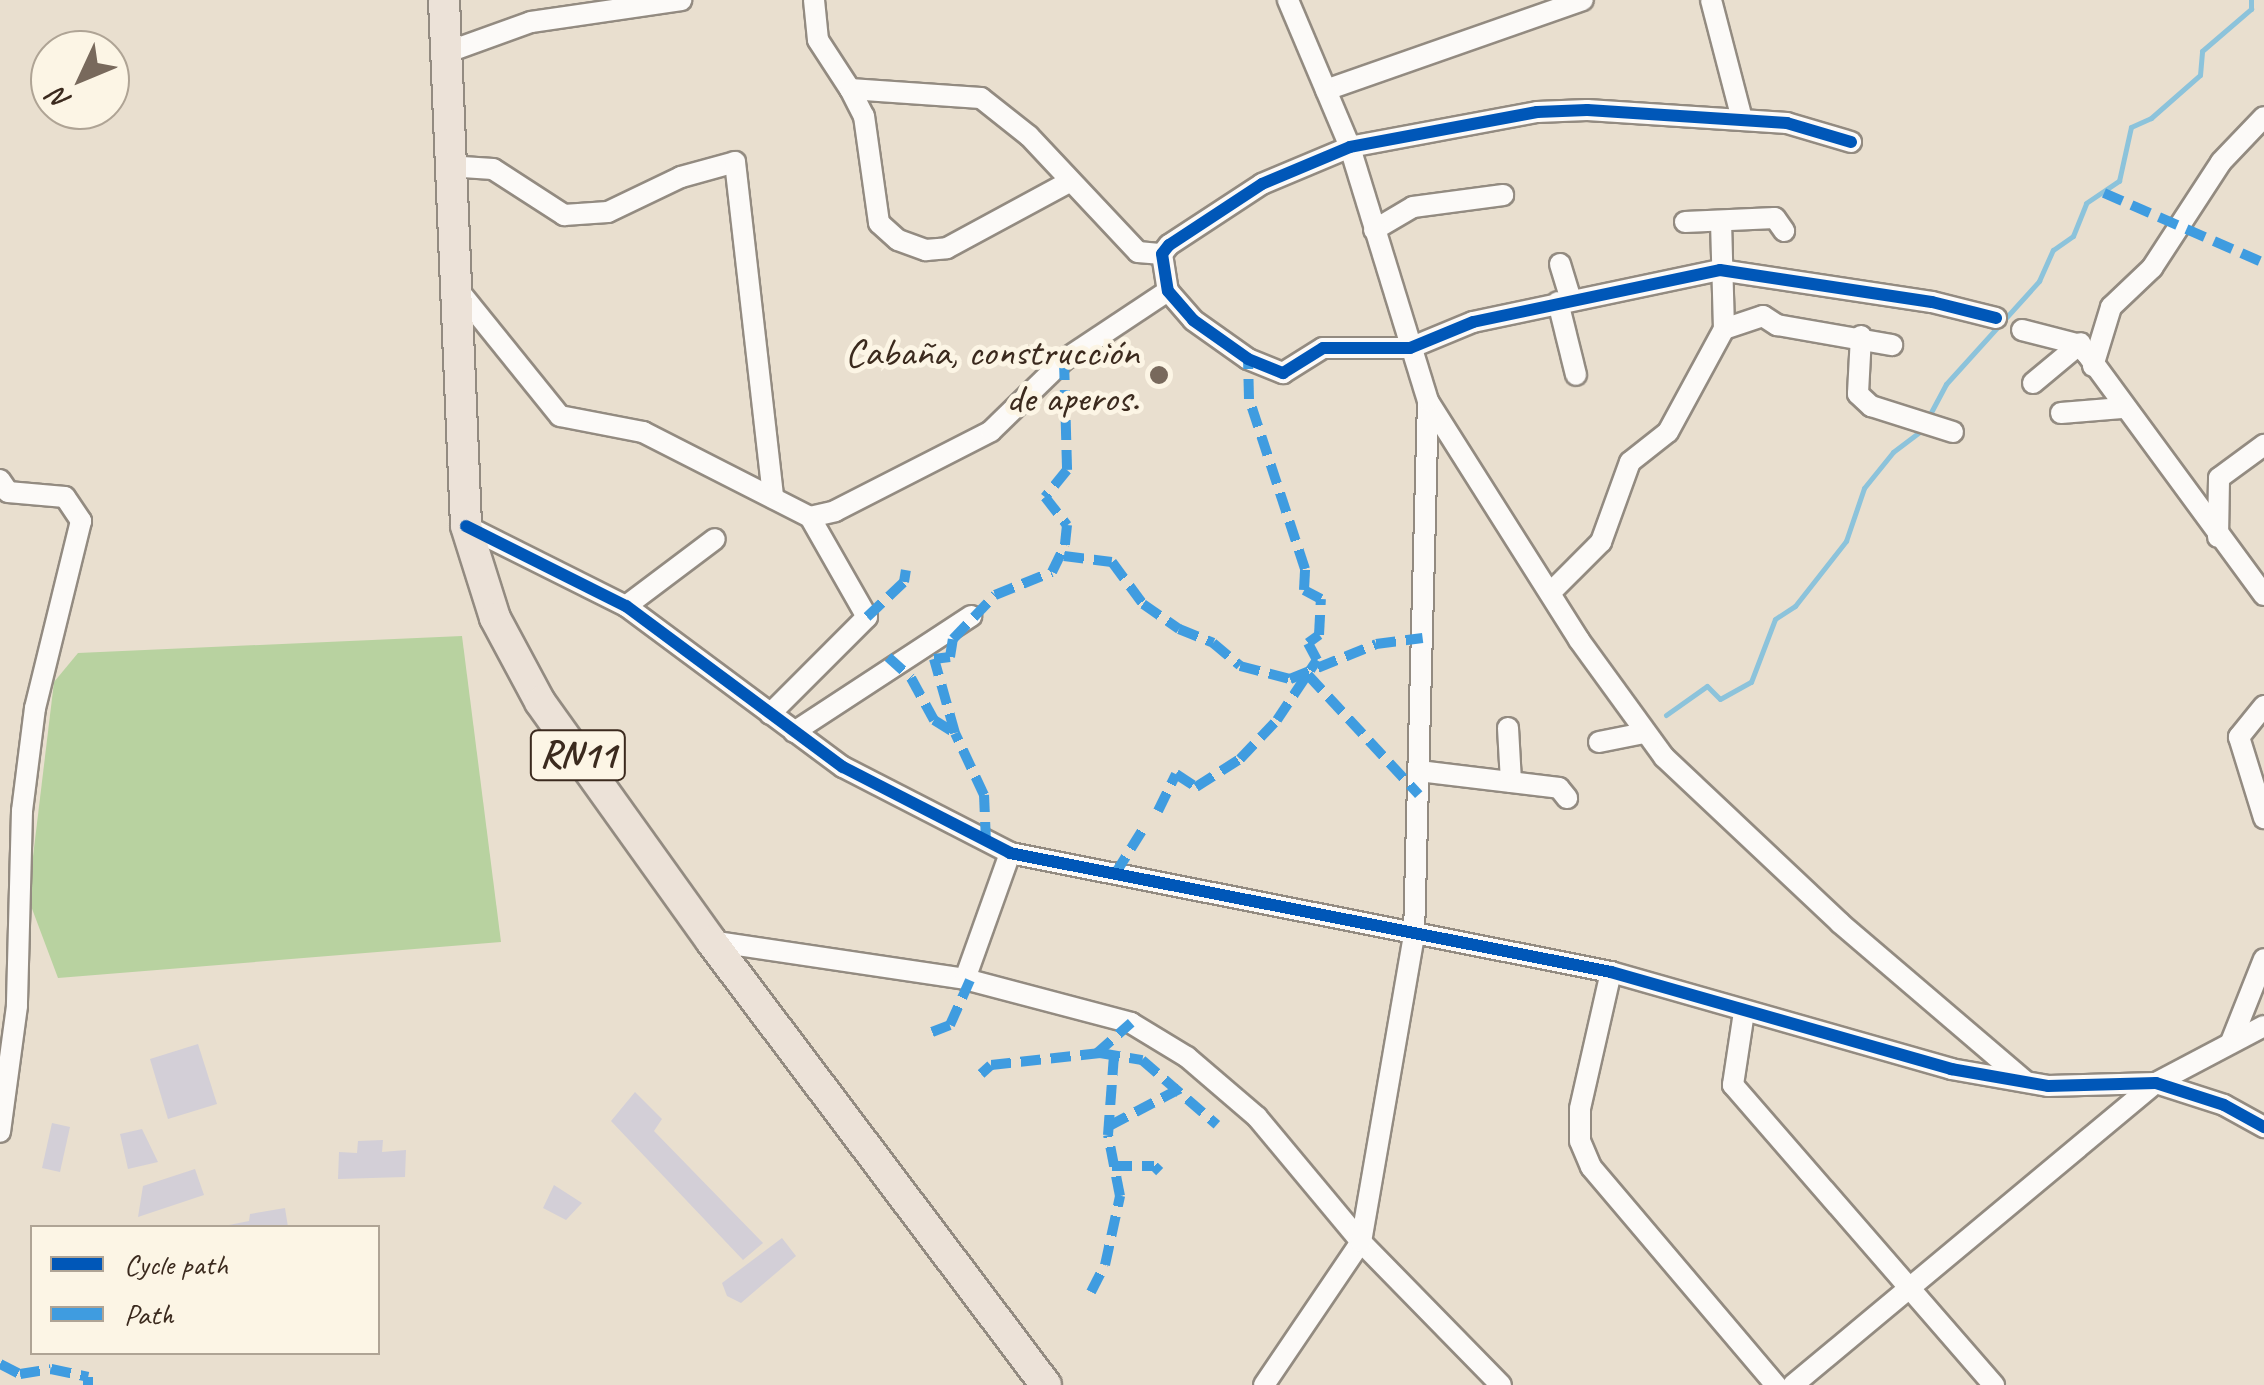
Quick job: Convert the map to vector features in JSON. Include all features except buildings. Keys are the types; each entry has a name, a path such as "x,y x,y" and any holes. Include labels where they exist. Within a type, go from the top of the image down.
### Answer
{"main road":[{"name":"RN11","path":"444,0 447,166 466,526 512,657 711,941 1046,1385"}],"street":[{"path":"445,53 548,18 681,0"},
{"path":"814,0 818,40 864,116 879,223 898,240 926,250 947,248 1068,182"},
{"path":"1288,0 1350,146 1428,401 1553,590 1579,640 1644,733 1840,923 2026,1081"},
{"path":"1326,90 1583,0"},
{"path":"1711,0 1742,119"},
{"path":"850,89 981,98 1029,136 1068,182 1110,215 1138,252 1162,254 1262,184 1350,146 1537,112 1742,119 1816,127 1852,142"},
{"path":"2093,366 2111,307 2152,268 2221,162 2260,113"},
{"path":"447,166 492,170 564,215 608,212 681,178 734,162 773,498"},
{"path":"1374,230 1413,208 1502,195"},
{"path":"1686,222 1775,218 1784,231"},
{"path":"1553,590 1600,542 1630,462 1668,432 1724,329 1721,221"},
{"path":"1162,254 1168,291 1192,320 1248,359 1283,373 1323,348 1410,348 1473,322 1720,270 1932,302 1996,318"},
{"path":"1560,264 1576,376"},
{"path":"454,284 560,416 643,432 810,516 868,616 770,714"},
{"path":"810,516 835,511 990,431 1064,360 1168,291"},
{"path":"1724,329 1751,315 1892,345"},
{"path":"2022,330 2077,344 2264,595"},
{"path":"2033,383 2077,344 2102,334"},
{"path":"1860,336 1858,394 1872,406 1952,432"},
{"path":"1264,1385 1361,1242 1414,935 1428,401"},
{"path":"2061,412 2122,408"},
{"path":"2184,492 2219,478 2264,445"},
{"path":"2218,537 2219,478"},
{"path":"0,480 8,492 65,497 81,521 34,708 10,951 0,1132"},
{"path":"466,526 626,606 843,768 1010,852 1612,972 1951,1068 2048,1086 2156,1083 2224,1105 2264,1127"},
{"path":"626,606 715,539"},
{"path":"794,732 970,616"},
{"path":"2264,706 2240,737 2264,818"},
{"path":"1508,728 1511,782"},
{"path":"1599,742 1644,733"},
{"path":"1419,771 1559,788 1567,798"},
{"path":"965,979 1010,852"},
{"path":"711,941 965,979 1116,1016 1187,1058 1257,1117 1361,1242 1500,1385"},
{"path":"2231,1042 2264,959"},
{"path":"1612,972 1580,1108 1580,1141 1590,1167 1776,1385"},
{"path":"1744,1012 1733,1085 1994,1385"},
{"path":"1793,1385 1907,1284 2156,1083 2264,1026"}],"shaded area":[{"path":"198,1044 217,1104 168,1119 150,1059"},
{"path":"635,1092 662,1119 654,1131 763,1243 743,1260 611,1121"},
{"path":"52,1123 70,1127 60,1172 42,1168"},
{"path":"142,1129 158,1162 128,1169 120,1134"},
{"path":"383,1140 382,1152 406,1150 405,1177 338,1179 339,1152 357,1153 358,1141"},
{"path":"195,1169 204,1195 138,1217 143,1186"},
{"path":"554,1185 582,1203 566,1220 543,1208"},
{"path":"285,1208 288,1225 229,1225 249,1221 250,1214"},
{"path":"782,1238 796,1256 741,1303 727,1296 722,1283"}],"green space":[{"path":"462,636 501,942 58,978 28,898 54,682 78,653"}],"waterway":[{"path":"1929,416 1946,384 2039,281 2053,250 2073,236 2086,203 2119,181 2131,127 2151,118 2200,75 2202,51 2251,9 2251,0"},
{"path":"1666,715 1707,686 1720,699 1751,682 1775,619 1795,606 1846,541 1864,488 1893,452 1922,430"}],"marked path":[{"path":"2104,193 2264,263"},
{"path":"1158,811 1176,774 1196,787 1240,759 1277,720 1317,660 1308,643 1319,635 1321,599 1304,590 1305,569 1249,399 1248,359"},
{"path":"1064,360 1067,470 1045,497 1067,525 1064,556 1112,562 1143,604 1179,629 1213,643 1240,666 1290,679 1376,644 1423,638"},
{"path":"986,842 984,795 955,733 934,659 950,657 953,639 995,595 1052,572 1065,545"},
{"path":"867,617 904,582 906,570"},
{"path":"888,657 911,678 934,720 955,733"},
{"path":"1308,675 1419,795"},
{"path":"1115,874 1145,826"},
{"path":"932,1032 950,1025 970,980"},
{"path":"1096,1054 1131,1023"},
{"path":"981,1074 991,1065 1100,1053 1142,1060 1217,1125"},
{"path":"1091,1292 1105,1265 1120,1196 1108,1135 1114,1056"},
{"path":"1109,1126 1181,1088"},
{"path":"1112,1166 1154,1166 1160,1172"},
{"path":"0,1364 20,1374 51,1369 88,1377 88,1385"}],"cycle path":[{"path":"1851,142 1787,123 1587,110 1537,112 1350,147 1262,184 1169,245 1162,254 1168,291 1193,320 1248,359 1283,373 1323,348 1410,348 1473,322 1720,270 1932,302 1996,318"},
{"path":"466,526 626,606 843,767 1010,853 1611,972 1951,1069 2048,1086 2156,1083 2224,1105 2264,1127"}],"place":[{"name":"Cabaña, construcción de aperos.","path":"1159,375"}]}
